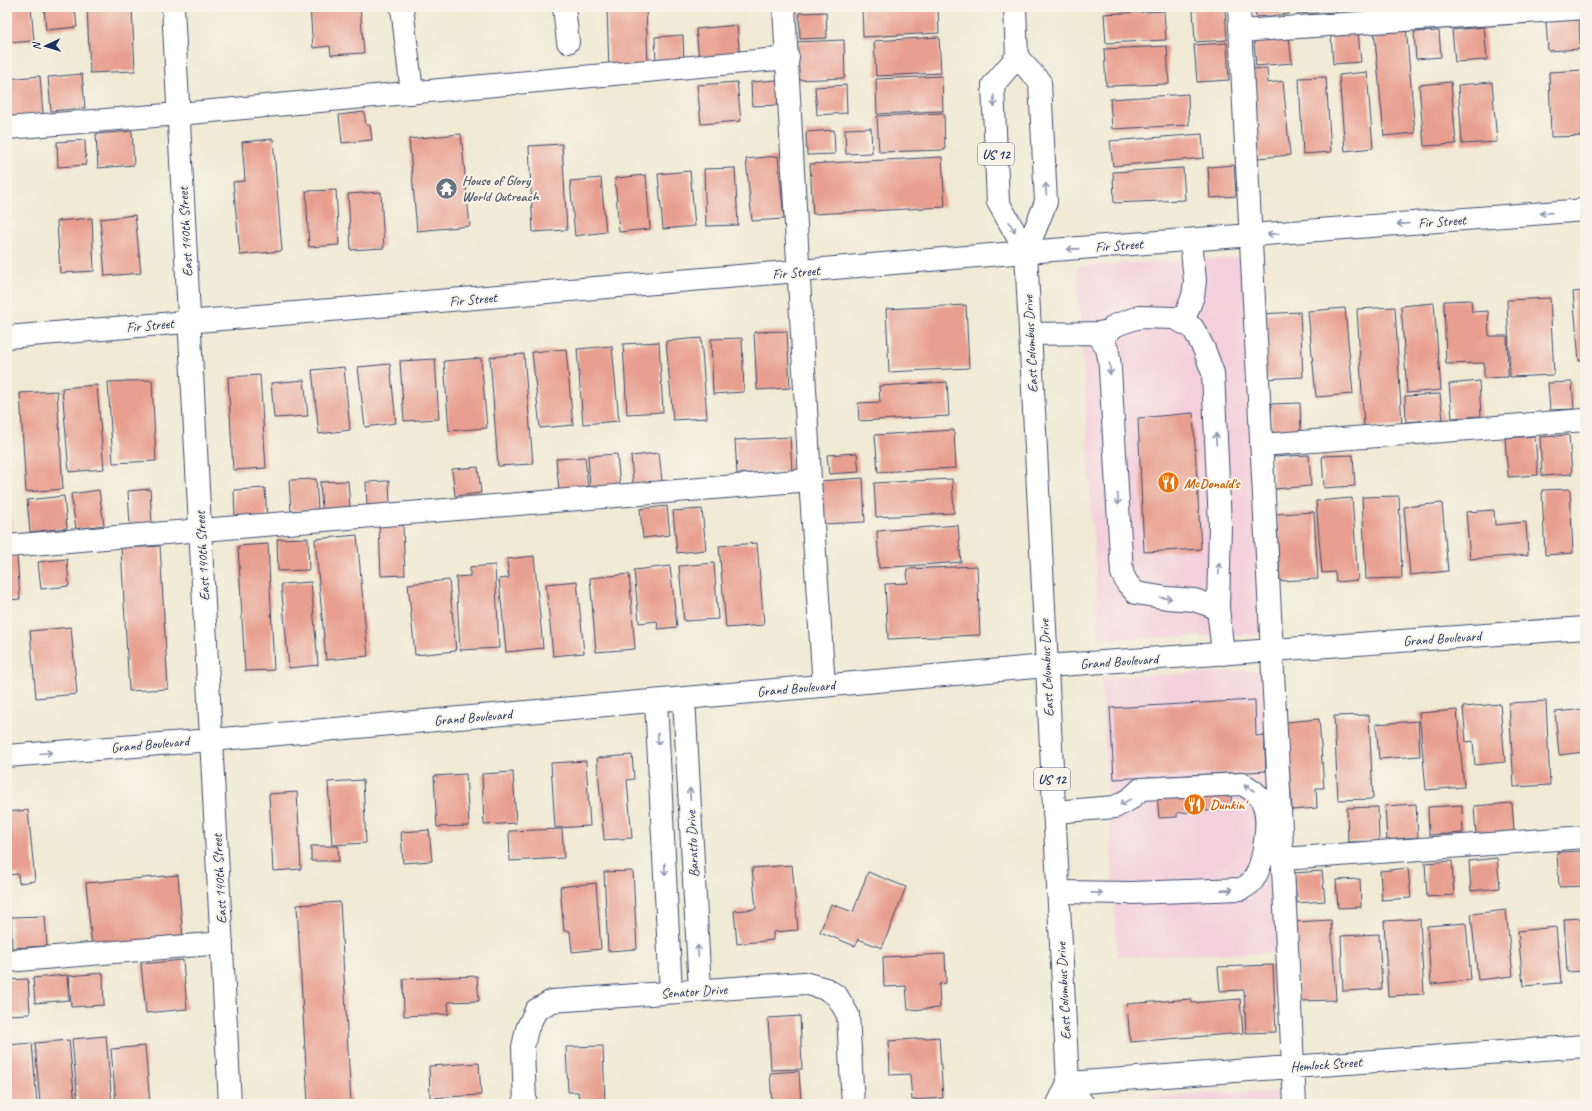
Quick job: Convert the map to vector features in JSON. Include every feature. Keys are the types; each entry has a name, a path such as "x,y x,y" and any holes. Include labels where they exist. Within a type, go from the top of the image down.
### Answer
{"street":[{"name":"East 140th Street","path":"173,7 230,1104"},
{"path":"402,7 412,93"},
{"path":"564,7 568,42"},
{"path":"784,7 810,480 824,686"},
{"path":"1015,7 1017,57"},
{"path":"1239,7 1295,1104"},
{"path":"1240,31 1585,8"},
{"name":"East Columbus Drive","path":"1026,252 998,202 993,85 1017,57 1040,82 1046,202 1026,252 1068,1083 1058,1104"},
{"path":"7,128 179,114 788,58"},
{"name":"Fir Street","path":"7,337 1026,252 1585,210"},
{"path":"1183,322 1193,296 1195,281 1191,240"},
{"path":"1030,334 1097,334 1109,331 1116,325 1140,317 1174,318 1193,328 1204,349 1213,372 1220,525 1218,608 1223,654"},
{"path":"1097,334 1105,343 1110,368 1122,573 1127,583 1136,593 1167,598 1194,600 1218,608"},
{"path":"1261,445 1585,420"},
{"path":"7,546 810,480"},
{"name":"Grand Boulevard","path":"7,756 211,740 1046,666 1585,628"},
{"name":"Baratto Drive","path":"684,698 700,990"},
{"name":"Baratto Drive","path":"656,700 671,992"},
{"path":"1054,812 1115,807 1130,799 1141,789 1242,784 1254,790 1262,801 1265,813 1266,832 1259,868 1252,882 1241,889 1131,894 1058,892"},
{"path":"1282,859 1585,837"},
{"path":"7,961 222,943"},
{"name":"Senator Drive","path":"525,1104 523,1047 527,1029 536,1010 552,1001 804,983 826,989 838,996 848,1015 853,1104"},
{"name":"Hemlock Street","path":"1068,1083 1585,1046"},
{"path":"1068,1083 1083,1104"}],"shaded area":[{"path":"1252,257 1271,634 1099,639 1077,266"},
{"path":"1273,670 1287,952 1117,957 1101,677"},
{"path":"1295,1090 1295,1104 1120,1104 1120,1098"}],"building":[{"path":"7,7 31,7 34,41 7,43"},
{"path":"44,7 75,7 77,27 46,30"},
{"path":"87,7 132,7 135,71 90,73"},
{"path":"310,7 360,7 364,53 331,55 330,46 313,48"},
{"path":"607,7 646,7 648,67 609,70"},
{"path":"862,7 938,7 939,33 863,37"},
{"path":"1075,7 1093,7 1093,8 1076,9"},
{"path":"1255,7 1288,7 1289,14 1256,17"},
{"path":"1297,7 1337,7 1337,12 1297,14"},
{"path":"1225,8 1227,40 1195,42 1193,10"},
{"path":"1164,11 1166,40 1106,43 1104,14"},
{"path":"826,12 827,38 800,39 799,13"},
{"path":"1579,20 1580,49 1548,51 1546,21"},
{"path":"737,25 740,57 699,61 696,29"},
{"path":"1406,26 1415,133 1384,136 1374,29"},
{"path":"1484,27 1487,60 1455,62 1452,30"},
{"path":"1439,31 1441,57 1416,59 1414,32"},
{"path":"1358,33 1361,62 1333,64 1331,35"},
{"path":"683,35 684,63 656,64 655,37"},
{"path":"939,37 941,73 876,76 874,41"},
{"path":"1289,37 1292,63 1256,66 1254,40"},
{"path":"844,40 845,78 798,80 796,42"},
{"path":"1227,43 1229,80 1197,82 1194,45"},
{"path":"1167,46 1169,84 1106,86 1104,49"},
{"path":"1267,68 1268,83 1283,81 1290,155 1258,158 1251,69"},
{"path":"1584,70 1585,136 1551,137 1549,72"},
{"path":"1367,72 1373,148 1345,151 1339,75"},
{"path":"82,74 85,108 51,111 48,77"},
{"path":"40,76 43,114 7,117 7,79"},
{"path":"942,76 943,111 877,114 876,79"},
{"path":"1326,77 1331,152 1303,154 1299,78"},
{"path":"777,80 778,105 752,106 751,82"},
{"path":"737,82 741,121 701,124 697,85"},
{"path":"1451,82 1456,144 1424,146 1419,85"},
{"path":"1492,82 1497,142 1462,144 1458,85"},
{"path":"846,85 847,113 817,115 815,87"},
{"path":"1188,94 1189,125 1112,129 1110,99"},
{"path":"364,112 366,125 370,125 372,140 342,143 339,115"},
{"path":"944,113 945,150 879,152 877,116"},
{"path":"871,128 872,153 846,154 845,129"},
{"path":"834,130 835,154 807,155 806,132"},
{"path":"132,131 134,165 98,168 96,134"},
{"path":"461,134 470,226 417,231 409,139"},
{"path":"1202,134 1204,158 1113,166 1110,141"},
{"path":"273,139 282,251 240,255 233,182 245,181 242,142"},
{"path":"85,140 86,165 58,167 57,142"},
{"path":"562,144 567,230 533,232 529,146"},
{"path":"778,156 784,219 752,221 746,159"},
{"path":"942,157 945,207 813,214 810,164"},
{"path":"1234,165 1236,196 1210,198 1208,167"},
{"path":"735,168 738,225 706,226 704,169"},
{"path":"1183,168 1185,200 1114,203 1113,172"},
{"path":"690,171 695,226 663,229 658,174"},
{"path":"646,175 650,229 619,232 615,178"},
{"path":"601,178 606,232 575,236 570,181"},
{"path":"336,190 339,245 309,247 306,191"},
{"path":"381,192 384,248 351,250 348,194"},
{"path":"135,215 141,273 105,276 100,219"},
{"path":"92,218 94,271 60,273 57,221"},
{"path":"1585,291 1585,360 1579,361 1573,292"},
{"path":"1550,298 1554,375 1510,377 1507,300"},
{"path":"1471,300 1472,312 1488,311 1489,336 1507,336 1508,377 1484,378 1484,363 1446,364 1444,301"},
{"path":"1434,303 1441,390 1407,393 1401,306"},
{"path":"966,305 969,368 889,372 886,309"},
{"path":"1395,307 1402,425 1364,427 1357,309"},
{"path":"1345,308 1353,394 1316,397 1308,311"},
{"path":"1300,312 1303,377 1263,379 1261,314"},
{"path":"787,331 790,388 757,390 754,332"},
{"path":"701,338 707,418 673,420 666,341"},
{"path":"742,338 744,392 713,394 711,339"},
{"path":"659,342 663,412 627,414 623,344"},
{"path":"612,346 619,421 583,424 577,349"},
{"path":"566,349 573,425 540,428 532,352"},
{"path":"524,354 533,464 498,466 490,357"},
{"path":"481,358 487,428 449,431 444,361"},
{"path":"435,359 439,419 404,421 400,361"},
{"path":"390,364 396,423 365,427 358,367"},
{"path":"344,367 350,430 319,434 312,370"},
{"path":"260,375 266,468 233,470 228,377"},
{"path":"152,380 156,461 113,463 108,382"},
{"path":"304,380 308,416 274,418 271,383"},
{"path":"1479,381 1481,416 1452,418 1449,384"},
{"path":"947,382 949,416 859,421 858,403 880,402 879,386"},
{"path":"1572,382 1574,409 1550,410 1548,383"},
{"path":"97,385 104,469 69,472 62,388"},
{"path":"57,391 63,489 26,492 20,393"},
{"path":"1440,394 1443,419 1406,422 1405,396"},
{"path":"1300,403 1301,435 1272,436 1271,404"},
{"name":"McDonald's","path":"1193,413 1201,549 1144,552 1138,418"},
{"path":"954,430 956,468 878,472 875,435"},
{"path":"1569,435 1572,474 1542,476 1540,437"},
{"path":"1535,436 1538,475 1508,477 1505,438"},
{"path":"790,437 792,471 737,474 735,440"},
{"path":"659,453 662,481 633,484 631,456"},
{"path":"857,453 859,472 829,474 827,455"},
{"path":"617,454 620,486 590,488 588,456"},
{"path":"1309,455 1311,486 1274,489 1272,457"},
{"path":"1353,455 1355,486 1324,488 1322,456"},
{"path":"585,457 588,488 559,491 556,459"},
{"path":"478,467 481,493 455,496 452,469"},
{"path":"863,478 865,522 822,524 820,481"},
{"path":"316,479 318,509 291,511 289,480"},
{"path":"952,479 954,513 876,517 874,483"},
{"path":"348,481 350,507 322,509 320,482"},
{"path":"389,481 390,504 367,505 366,482"},
{"path":"265,488 267,517 235,519 234,490"},
{"path":"150,489 152,524 130,525 128,491"},
{"path":"1570,489 1573,553 1545,555 1542,490"},
{"path":"99,490 104,525 76,529 71,494"},
{"path":"64,496 67,528 30,532 27,500"},
{"path":"1399,496 1402,578 1366,579 1362,497"},
{"path":"1352,498 1358,580 1336,582 1335,572 1322,573 1316,501"},
{"path":"1442,503 1448,571 1410,575 1404,507"},
{"path":"7,506 9,506 12,534 7,534"},
{"path":"667,506 670,535 643,538 640,509"},
{"path":"702,509 706,550 677,553 673,511"},
{"path":"1494,510 1495,525 1526,522 1528,555 1470,559 1466,512"},
{"path":"1314,512 1318,579 1280,581 1276,514"},
{"path":"403,525 405,575 381,576 379,526"},
{"path":"958,525 961,562 879,568 877,531"},
{"path":"357,535 368,656 326,660 315,539"},
{"path":"308,538 309,570 278,571 277,539"},
{"path":"757,543 764,625 726,628 719,546"},
{"path":"268,544 274,670 245,671 238,546"},
{"path":"160,546 168,689 129,691 121,548"},
{"path":"17,556 20,599 7,600 7,557"},
{"path":"534,556 543,648 506,652 499,579 509,578 507,559"},
{"path":"67,559 69,586 41,589 38,562"},
{"path":"714,563 718,619 684,621 679,566"},
{"path":"495,565 499,648 460,650 456,577 470,576 470,567"},
{"path":"670,566 677,627 658,629 657,621 639,623 634,570"},
{"path":"977,566 980,635 888,639 885,584 908,583 907,569"},
{"path":"629,574 635,649 596,652 590,578"},
{"path":"449,580 456,651 415,655 408,584"},
{"path":"577,581 584,653 553,656 546,584"},
{"path":"311,582 318,665 289,668 281,584"},
{"path":"71,627 77,694 36,698 30,631"},
{"path":"1255,700 1256,736 1264,735 1266,771 1114,779 1110,708"},
{"path":"1546,701 1550,785 1514,787 1509,703"},
{"path":"1500,704 1505,762 1475,765 1473,741 1466,742 1463,707"},
{"path":"1585,709 1585,752 1559,755 1555,712"},
{"path":"1457,710 1464,787 1426,790 1419,713"},
{"path":"1369,715 1373,799 1338,800 1334,716"},
{"path":"1319,719 1324,788 1316,788 1317,808 1292,810 1286,722"},
{"path":"1418,721 1420,756 1379,759 1376,724"},
{"path":"632,755 634,779 627,780 632,838 604,840 597,758"},
{"path":"586,761 590,826 555,828 551,763"},
{"path":"513,772 516,823 484,825 482,774"},
{"path":"466,774 469,826 437,827 434,776"},
{"path":"363,780 366,843 332,845 328,782"},
{"path":"297,792 301,869 273,871 269,794"},
{"name":"Dunkin'","path":"1177,793 1177,799 1231,795 1232,809 1177,813 1177,817 1159,818 1157,794"},
{"path":"1512,803 1514,831 1476,834 1474,806"},
{"path":"1416,804 1418,837 1387,840 1385,806"},
{"path":"1462,805 1463,833 1429,835 1428,807"},
{"path":"1378,807 1379,841 1348,842 1347,808"},
{"path":"28,810 35,881 19,883 18,874 7,875 7,812"},
{"path":"562,829 564,858 510,861 509,831"},
{"path":"429,830 432,861 403,863 401,832"},
{"path":"311,846 338,846 339,861 311,861"},
{"path":"1585,851 1585,886 1559,887 1557,852"},
{"path":"1497,858 1500,888 1471,891 1469,861"},
{"path":"1452,861 1454,895 1427,897 1425,863"},
{"path":"792,865 798,930 773,932 773,940 737,944 734,911 756,909 752,868"},
{"path":"1408,868 1411,898 1382,900 1380,871"},
{"path":"633,871 637,949 608,951 604,872"},
{"path":"1322,871 1325,901 1297,903 1294,873"},
{"path":"868,872 906,887 882,948 858,939 855,946 820,932 831,904 853,912"},
{"path":"178,875 183,940 92,948 86,883"},
{"path":"1360,879 1361,907 1338,908 1336,880"},
{"path":"596,883 601,949 572,952 570,931 564,931 560,887"},
{"path":"340,902 351,1104 308,1104 297,905"},
{"path":"1506,910 1513,976 1478,980 1471,914"},
{"path":"45,916 47,946 12,948 11,917"},
{"path":"1585,918 1585,980 1583,980 1583,971 1567,972 1564,919"},
{"path":"1420,919 1424,994 1388,996 1384,921"},
{"path":"1331,920 1336,1000 1299,1001 1295,922"},
{"path":"1466,923 1471,980 1431,984 1427,926"},
{"path":"1556,927 1561,983 1523,986 1518,931"},
{"path":"1379,934 1382,989 1343,991 1341,936"},
{"path":"945,954 946,983 939,984 940,1008 908,1010 906,986 884,987 883,957"},
{"path":"183,960 187,1009 146,1013 141,964"},
{"path":"1273,965 1276,1032 1246,1033 1244,990 1220,991 1218,967"},
{"path":"103,973 104,1005 71,1007 69,976"},
{"path":"67,975 69,1000 35,1003 33,978"},
{"path":"477,976 479,1001 448,1002 449,1014 404,1016 403,979"},
{"path":"28,979 30,1014 7,1015 7,980"},
{"path":"1191,999 1192,1003 1240,999 1243,1033 1130,1042 1127,1004"},
{"path":"800,1016 802,1069 771,1070 768,1018"},
{"path":"106,1036 112,1104 78,1104 72,1039"},
{"path":"939,1037 943,1098 912,1100 910,1074 890,1075 889,1041"},
{"path":"69,1040 75,1104 40,1104 35,1043"},
{"path":"32,1043 37,1104 7,1104 7,1045"},
{"path":"145,1046 150,1104 116,1104 111,1049"},
{"path":"603,1046 605,1104 579,1104 578,1092 568,1092 566,1047"},
{"path":"479,1063 481,1095 430,1098 429,1066"},
{"path":"799,1071 801,1104 772,1104 770,1073"},
{"path":"430,1102 430,1104 414,1104 414,1103"}],"place":[{"name":"House of Glory World Outreach","path":"446,188"},
{"name":"McDonald's","path":"1169,483"},
{"name":"Dunkin'","path":"1195,804"}]}
